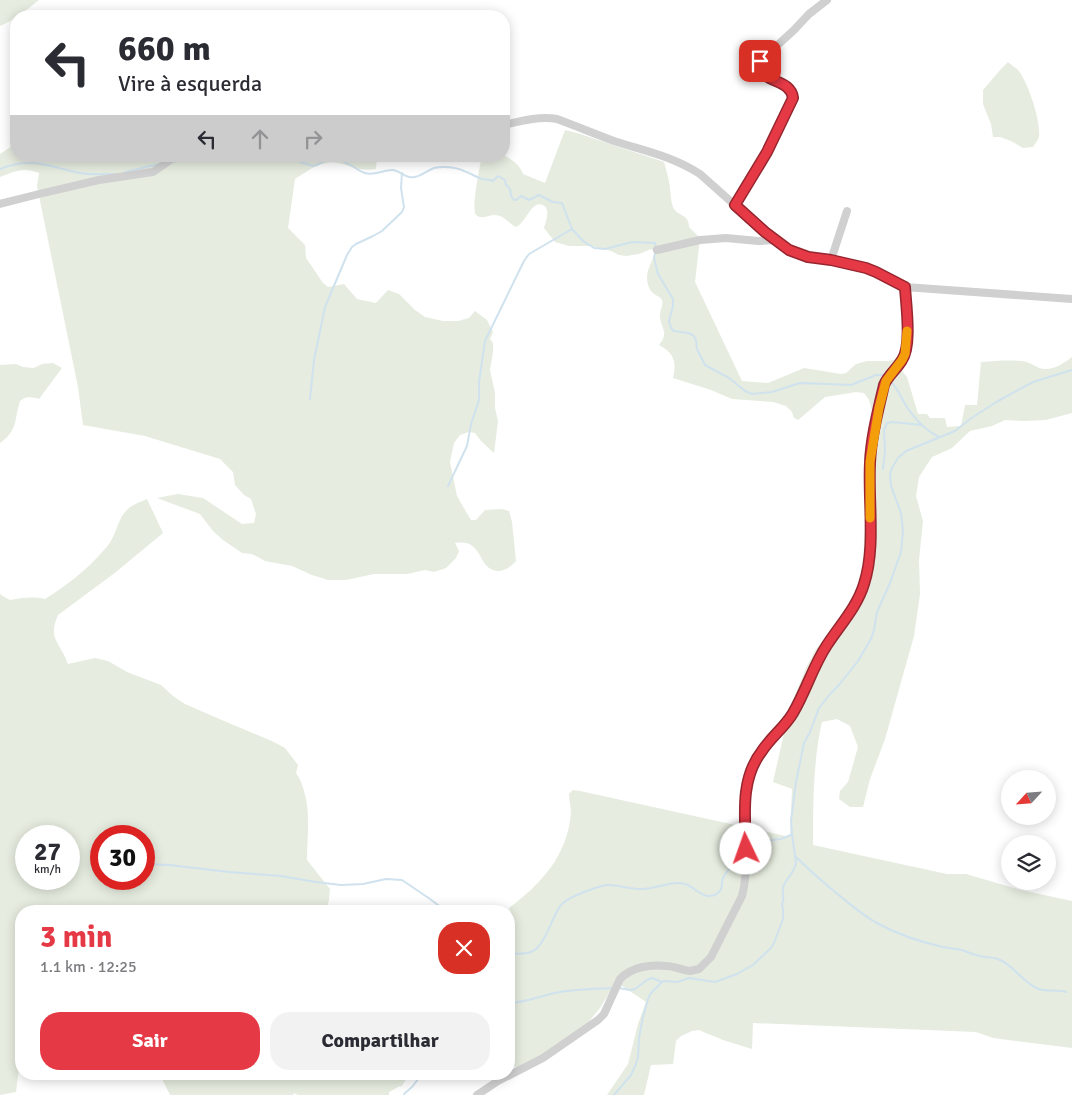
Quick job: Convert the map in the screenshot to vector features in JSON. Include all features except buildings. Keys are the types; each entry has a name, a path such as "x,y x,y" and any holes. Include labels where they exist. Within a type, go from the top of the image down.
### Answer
{"street":[{"path":"735,205 767,152 793,98 790,88 763,74 758,69 758,64 809,14 827,0"},
{"path":"510,124 536,119 557,119 614,141 660,154 689,167 700,174 775,240 798,254 871,270 905,287 1072,299"},
{"path":"0,204 99,180 153,172 167,162"},
{"path":"831,260 847,211"},
{"path":"657,250 700,240 726,238 758,241 775,240"},
{"path":"515,1072 543,1058 598,1020 604,1014 620,979 631,971 643,967 662,965 690,972 702,967 711,958 742,896 746,869 744,802 753,766 762,749 785,725 794,712 828,643 856,602 866,577 870,544 872,446 886,381 902,360 906,349 905,287"},
{"path":"477,1095 500,1080"}],"shaded area":[{"path":"0,0 39,0 26,10 10,10 10,21 0,26"},
{"path":"1008,62 1022,76 1033,102 1038,121 1039,137 1033,147 1023,148 1011,141 1000,137 993,137 991,124 983,104 983,90"},
{"path":"565,130 664,162 673,207 687,219 689,227 700,238 695,282 742,381 768,383 804,368 841,374 846,373 856,364 867,361 897,359 907,377 918,414 927,414 930,418 945,418 947,427 961,426 965,405 977,405 981,362 1024,361 1039,368 1048,369 1061,365 1072,357 1072,413 1046,420 1005,420 992,426 970,431 952,448 932,457 919,477 916,496 923,521 919,560 920,594 914,636 885,739 870,779 863,807 850,807 839,799 840,791 848,782 858,747 850,726 837,719 822,722 815,768 813,845 947,874 966,874 1001,884 1001,890 1021,890 1072,901 1072,1048 993,1038 976,1032 753,1023 752,1049 699,1030 692,1031 681,1036 676,1041 673,1064 651,1065 644,1095 607,1095 628,1064 638,1024 646,1002 616,982 600,1008 587,1024 563,1046 519,1068 515,1067 515,905 513,905 542,878 558,855 569,828 571,813 569,794 573,790 790,837 792,789 773,782 790,707 807,666 816,649 836,625 857,594 863,572 866,508 864,459 872,411 869,400 864,393 856,392 825,397 798,420 794,418 792,412 786,406 773,402 732,399 673,378 675,367 673,358 668,351 659,345 664,337 660,319 662,300 652,292 647,282 648,271 655,252 651,249 639,254 626,256 591,246 569,246 555,242 544,228 547,219 547,209 539,204 532,208 516,227 498,215 483,217 476,215 475,197 481,162 510,162 510,159 518,165 523,174 545,183"},
{"path":"10,147 10,162 332,162 321,164 295,179 288,228 305,245 306,258 323,283 328,287 344,284 357,299 376,303 388,290 399,294 425,317 443,321 458,321 469,318 475,311 487,320 493,332 490,339 493,343 493,352 490,370 498,421 494,453 475,433 469,432 460,435 454,443 450,462 457,496 471,520 476,520 485,510 502,509 509,511 516,561 505,570 493,570 484,563 476,549 471,545 455,543 459,551 456,558 446,568 434,572 425,570 407,574 374,574 346,580 328,580 292,566 265,561 252,554 242,553 213,531 200,514 157,498 178,494 203,498 242,524 254,523 256,514 251,499 244,495 235,485 233,472 220,459 145,436 83,425 78,387 37,186 39,173 24,170 0,177 0,154"},
{"path":"332,162 377,162 376,169 370,170"},
{"path":"53,363 62,368 39,399 29,397 20,401 13,429 0,443 0,365 16,364 34,368 42,364"},
{"path":"147,499 163,533 116,572 58,615 54,630 56,641 68,664 95,658 108,661 127,672 161,685 185,704 285,748 298,765 296,773 302,784 306,800 308,817 307,860 330,889 328,902 327,905 15,905 15,1080 18,1080 16,1092 0,1095 0,593 10,600 32,597 45,599 53,594 90,565 107,547 124,514 130,507"},
{"path":"162,1080 406,1080 401,1087 389,1092 389,1095 298,1095 294,1093 293,1095 170,1095"}],"waterway":[{"path":"301,162 313,166 323,162"},
{"path":"344,162 368,174 392,170 412,177 419,176 434,168 445,167 493,181 498,176 505,180 514,200 521,196 529,200 539,195 553,202 562,203 572,229 583,241 594,248 605,249 632,242 655,243 654,258 658,274 673,299 669,321 671,328 674,331 693,335 705,365 729,378 745,391 752,394 772,392 800,383 851,385 876,375 883,375 885,377"},
{"path":"0,169 11,165 31,163 84,174 115,174"},
{"path":"125,172 159,164"},
{"path":"310,399 314,360 325,307 352,247 382,231 402,212 404,207 401,188 402,173"},
{"path":"448,486 467,446 471,424 479,400 479,382 485,341 529,254 572,229"},
{"path":"614,1095 631,1075 636,1064 639,1038 648,999 662,982 677,982 689,978 715,982 737,974 753,965 774,943 783,919 783,888 796,863 791,821 804,743 819,708 858,661 871,639 877,612 901,552 903,531 901,513 891,486 890,474 898,458 906,451 955,431 998,401 1033,382 1072,370"},
{"path":"889,380 916,418 924,427 939,437"},
{"path":"883,469 885,451 884,430 887,423 922,425"},
{"path":"750,850 759,842 781,839 791,835"},
{"path":"515,954 531,952 536,949 544,938 561,905 589,890 606,885 646,889 679,883 689,885 705,895 714,895 721,889 723,878 731,866 735,855 743,853"},
{"path":"795,856 851,905 883,926 925,943 962,950 982,957 995,958 1007,964 1033,986 1042,990 1066,992"},
{"path":"155,864 281,876 341,885 363,884 386,879 402,880 438,905"},
{"path":"619,988 635,989 652,978 662,982"},
{"path":"515,1002 562,992 614,988"},
{"path":"404,1094 417,1080"}],"slow traffic":[{"path":"870,518 870,462 879,408 888,376 905,354 907,331"}],"route":[{"path":"746,849 744,802 753,766 762,749 785,725 794,712 819,659 846,619 863,587 870,544 870,462 872,446 884,385 888,376 905,354 907,337 905,287 866,268 808,257 789,250 765,232 735,205 767,152 793,98 790,88 759,71 758,64 760,61"}]}
